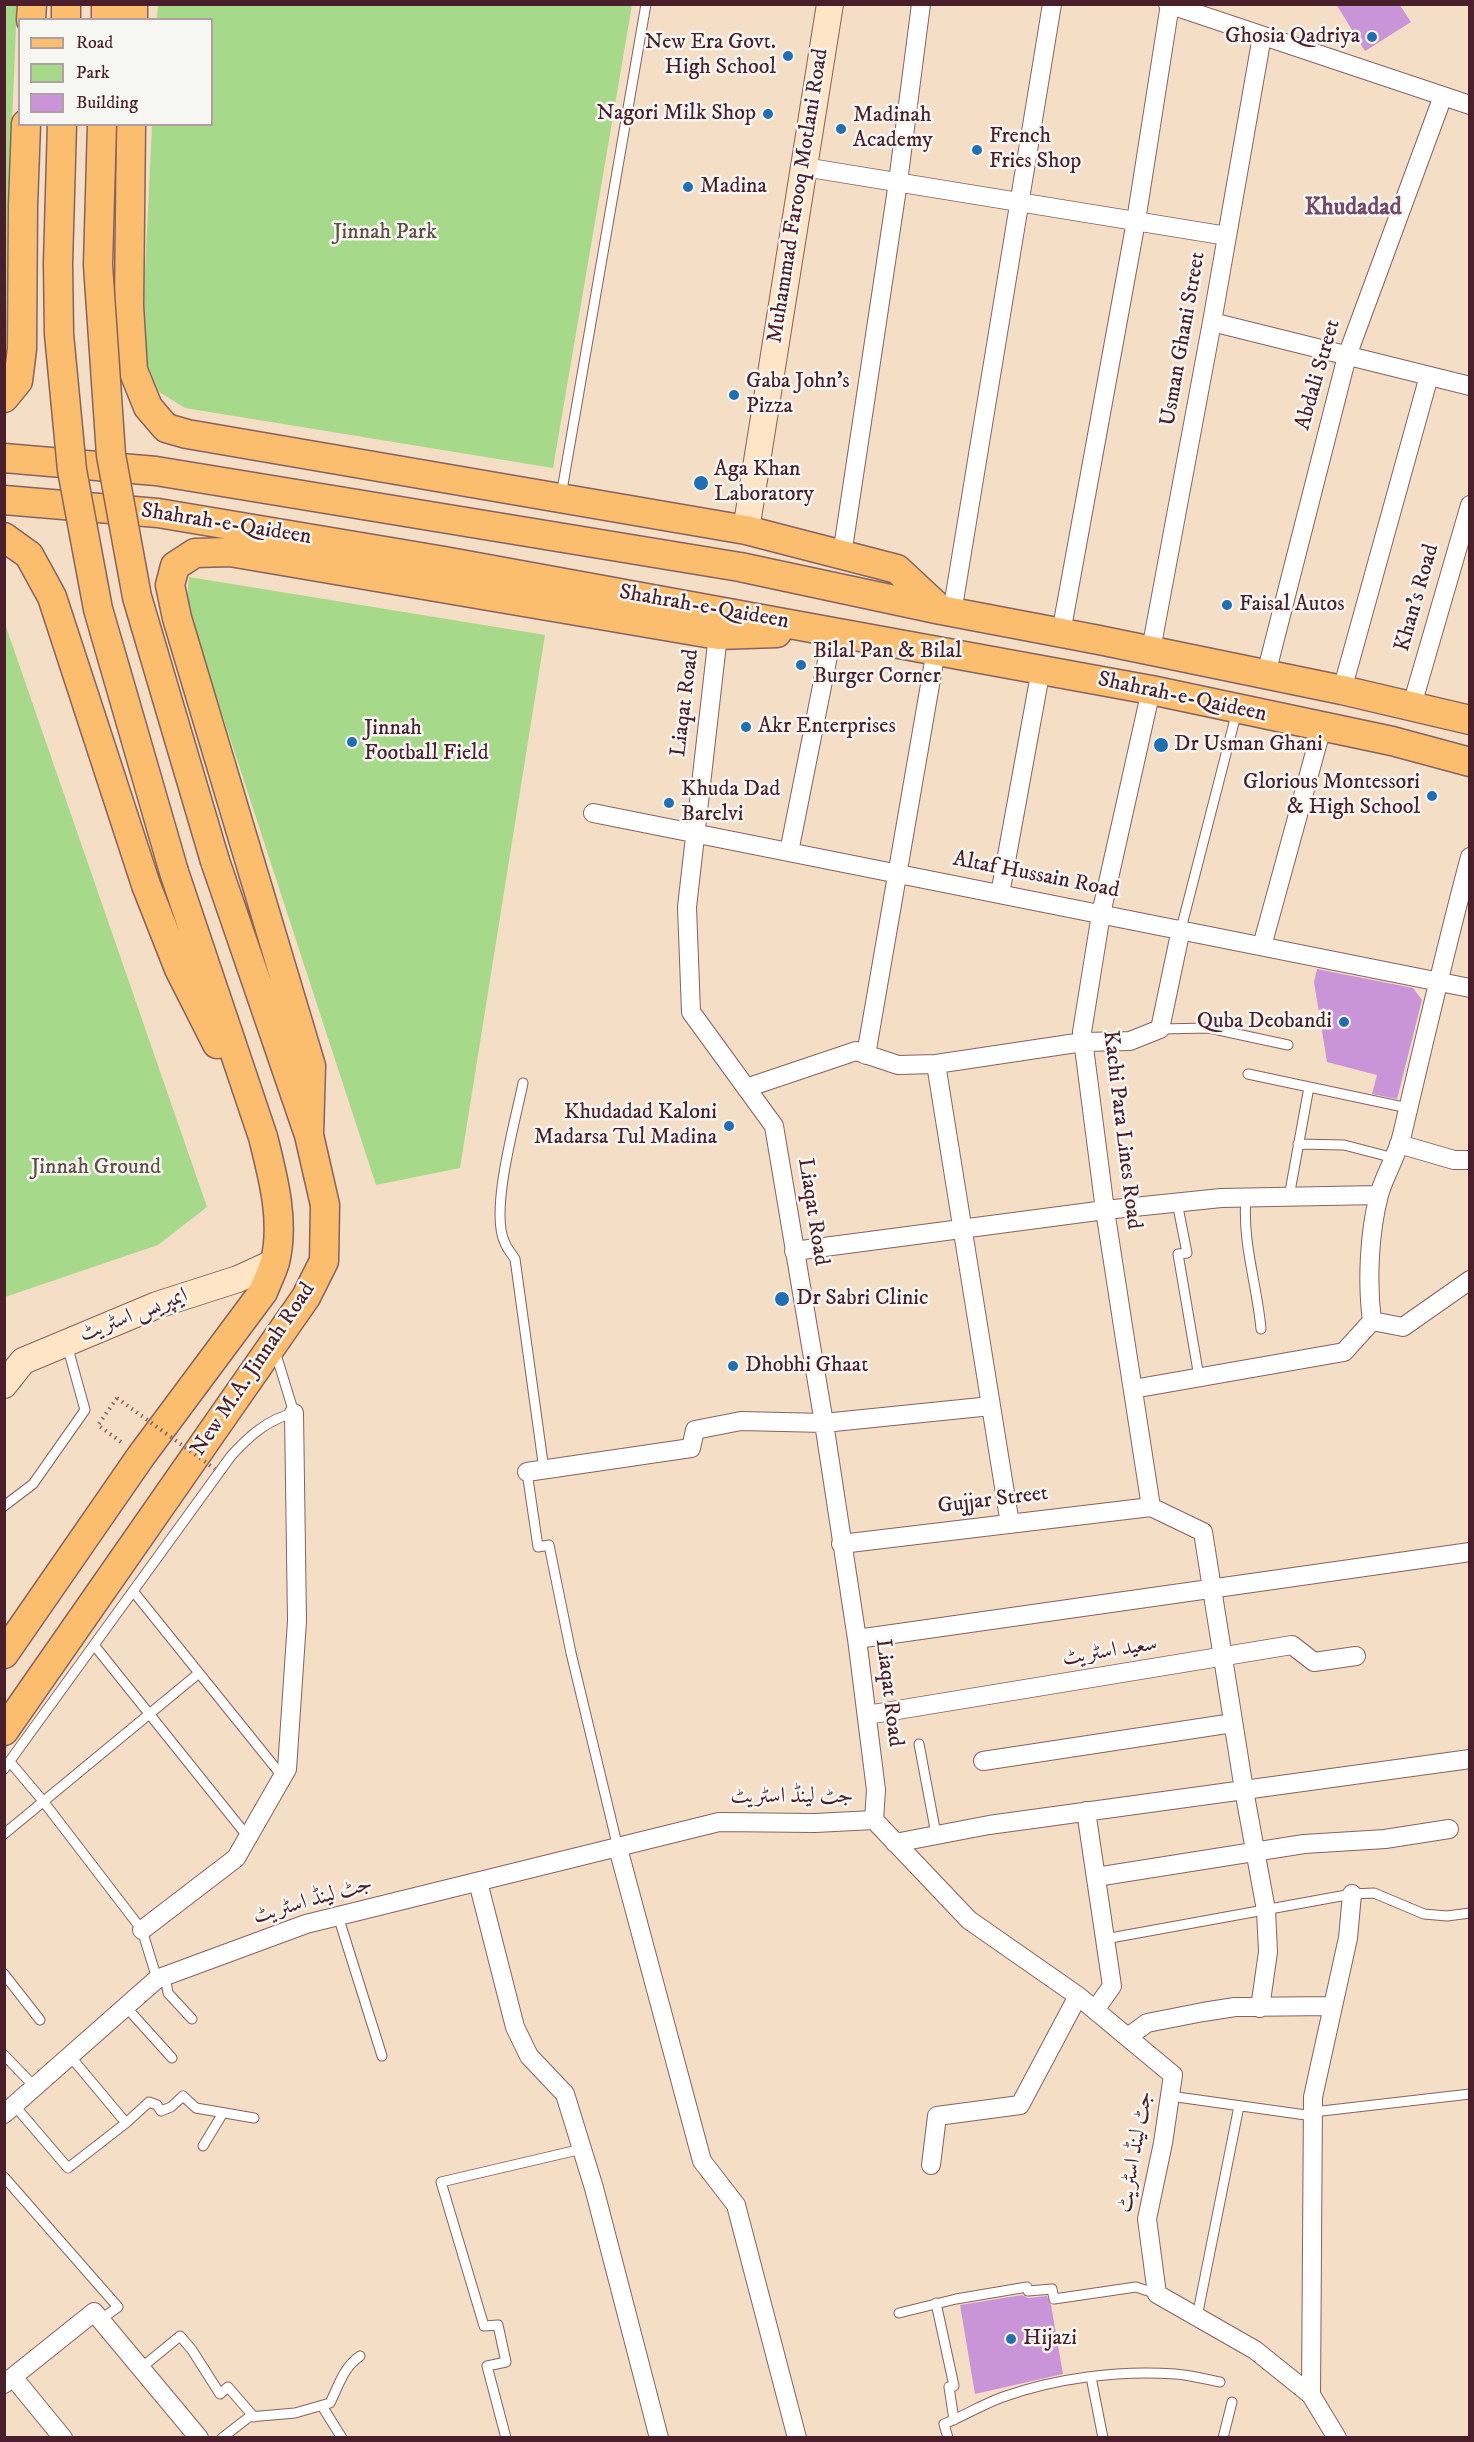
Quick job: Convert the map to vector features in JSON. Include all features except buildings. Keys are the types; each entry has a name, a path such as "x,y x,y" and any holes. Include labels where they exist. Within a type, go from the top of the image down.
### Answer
{"main road":[{"path":"4,398 18,381 22,349 26,126"},
{"name":"New M.A. Jinnah Road","path":"4,1654 141,1456 263,1292 275,1262 279,1227 272,1173 264,1137 174,872 98,609 72,470 59,334 58,263 62,126"},
{"name":"New M.A. Jinnah Road","path":"4,1731 306,1298 324,1261 324,1205 309,1135 216,861 137,597 111,455 98,265 102,126"},
{"path":"132,126 129,306 133,370 148,407 166,428 187,434 746,530 897,569 946,611"},
{"name":"Shahrah-e-Qaideen","path":"4,458 156,471 740,567 946,611 1266,674 1412,705 1470,720"},
{"name":"Shahrah-e-Qaideen","path":"4,500 158,513 231,524 833,631 1151,690 1392,741 1470,762"},
{"path":"4,537 29,555 52,597 146,885 179,969 264,1137"},
{"path":"309,1135 311,1066 177,618 170,585 175,566 195,553 230,552 718,635 833,631"}],"street":[{"name":"Muhammad Farooq Motlani Road","path":"746,530 830,4"},
{"path":"842,555 898,182 921,4"},
{"path":"946,611 1052,4"},
{"path":"1061,633 1136,221 1169,5 1470,105"},
{"name":"Usman Ghani Street","path":"1151,650 1262,36"},
{"name":"Abdali Street","path":"1266,674 1347,356 1443,96"},
{"path":"804,167 1227,236"},
{"path":"1212,322 1470,386"},
{"path":"1342,690 1429,376"},
{"name":"Khan's Road","path":"1412,705 1470,505"},
{"path":"789,852 833,631"},
{"name":"Liaqat Road","path":"718,635 687,907 691,1012 774,1126 824,1423 857,1639 876,1790 874,1820"},
{"path":"866,1055 936,650"},
{"path":"1000,894 1041,669"},
{"name":"Kachi Para Lines Road","path":"1150,1507 1105,1210 1082,1032 1101,914 1151,690"},
{"path":"1262,946 1322,727"},
{"name":"Altaf Hussain Road","path":"593,813 1470,988"},
{"path":"1132,1389 1344,1352 1372,1321 1369,1296 1370,1255 1379,1195 1397,1151 1437,980 1470,857"},
{"path":"746,1088 856,1052 898,1065 936,1064 1083,1042 1130,1041 1160,1029 1181,929"},
{"path":"936,1064 1010,1524"},
{"path":"1397,1151 1454,1160 1470,1160"},
{"path":"794,1251 1177,1202 1246,1197 1379,1195"},
{"name":"ایمپریس اسٹریٹ","path":"4,1385 23,1361 157,1305 238,1279 275,1262"},
{"path":"1372,1321 1402,1327 1470,1280"},
{"path":"536,1471 691,1448 694,1430 741,1421 824,1423 991,1406"},
{"path":"142,1930 236,1858 286,1769 297,1621 294,1413"},
{"path":"1150,1507 1203,1532 1244,1790 1266,1910 1268,1952 1260,2008"},
{"name":"Gujjar Street","path":"842,1544 1150,1507"},
{"path":"857,1639 1470,1552"},
{"name":"سعید اسٹریٹ","path":"867,1715 1292,1646 1314,1662 1356,1656"},
{"path":"983,1761 1233,1723"},
{"path":"896,1843 936,1834 1086,1811 1470,1759"},
{"path":"1086,1811 1112,1986 1095,2010"},
{"name":"جٹ لینڈ اسٹریٹ","path":"9,2110 161,1977 306,1924 719,1822 815,1823 874,1820 969,1920 1078,1996 1173,2075 1163,2143 1147,2219 1156,2294"},
{"path":"1096,1877 1304,1844 1385,1839 1449,1829"},
{"path":"618,1848 702,2161 736,2205 797,2438"},
{"path":"478,1882 515,2027 529,2056 566,2094 659,2438"},
{"path":"1311,2395 1313,2097 1348,1938 1352,1894"},
{"path":"931,2165 937,2116 1020,2105 1078,1996"},
{"path":"1128,2037 1147,2023 1235,2007 1333,2006"},
{"path":"1156,2294 1255,2350 1311,2395 1337,2438"},
{"path":"63,2438 9,2380 94,2312 199,2438"}],"lane":[{"path":"560,498 646,4"},
{"path":"1181,929 1238,709"},
{"path":"1160,1029 1209,1028 1288,1045"},
{"path":"1248,1074 1408,1108"},
{"path":"523,1083 500,1202 504,1242 515,1259 536,1471 538,1547 549,1545 571,1653 618,1848"},
{"path":"1288,1197 1309,1087"},
{"path":"1298,1144 1344,1145 1397,1151"},
{"path":"1246,1197 1243,1219 1247,1251 1258,1297 1261,1329"},
{"path":"1177,1202 1187,1252 1178,1254 1199,1377"},
{"path":"4,1506 33,1484 85,1410 66,1343"},
{"path":"192,2019 168,1993 142,1930 43,1801 7,1766 219,1471 248,1436 285,1415 294,1413 273,1345"},
{"path":"133,1591 282,1776"},
{"path":"94,1645 248,1837"},
{"path":"4,1834 199,1673"},
{"path":"919,1744 936,1834"},
{"path":"1105,1939 1352,1894 1374,1893 1424,1914 1447,1916 1470,1913"},
{"path":"338,1916 382,2056"},
{"path":"4,1974 40,2020"},
{"path":"126,2007 172,2058"},
{"path":"4,2055 36,2086"},
{"path":"70,2056 126,2122"},
{"path":"1170,2096 1313,2114 1470,2094"},
{"path":"9,2110 68,2168 149,2102 157,2105 161,2111 171,2107 183,2096 196,2108 254,2118"},
{"path":"1197,2317 1239,2106"},
{"path":"203,2146 223,2113"},
{"path":"506,2438 487,2366 506,2362 498,2325 484,2326 441,2182 582,2149"},
{"path":"4,2177 118,2307 100,2320"},
{"path":"899,2313 936,2303 1028,2287 1028,2291 1052,2289 1054,2298 1136,2287 1156,2294"},
{"path":"936,2303 954,2386 948,2387 954,2420"},
{"path":"141,2368 180,2336 192,2350 220,2394 228,2387 254,2416"},
{"path":"222,2438 249,2417 295,2413 330,2403 342,2374 360,2356"},
{"path":"948,2438 944,2424 1002,2397 1041,2386 1091,2377 1139,2373 1177,2374 1220,2382"},
{"path":"1091,2377 1103,2438"},
{"path":"1223,2438 1232,2402"},
{"path":"322,2406 342,2438"}],"path":[{"path":"98,1425 117,1398 215,1469"}],"green space":[{"path":"17,4 9,193 9,336 5,367 4,5"},
{"name":"Jinnah Park","path":"158,5 632,5 553,468 185,408 159,392 145,358 143,316 152,126 213,126 213,18 157,18"},
{"path":"189,577 545,635 460,1168 376,1185 186,609"},
{"name":"Jinnah Ground","path":"4,621 207,1207 158,1245 5,1297"}],"place":[{"name":"Ghosia Qadriya","path":"1372,37"},
{"name":"New Era Govt. High School","path":"788,56"},
{"name":"Nagori Milk Shop","path":"768,114"},
{"name":"Madinah Academy","path":"841,129"},
{"name":"French Fries Shop","path":"977,150"},
{"name":"Madina","path":"688,187"},
{"name":"Gaba John's Pizza","path":"734,395"},
{"name":"Aga Khan Laboratory","path":"701,483"},
{"name":"Faisal Autos","path":"1227,605"},
{"name":"Bilal Pan & Bilal Burger Corner","path":"801,665"},
{"name":"Akr Enterprises","path":"746,727"},
{"name":"Jinnah Football Field","path":"352,742"},
{"name":"Dr Usman Ghani","path":"1161,745"},
{"name":"Glorious Montessori & High School","path":"1432,796"},
{"name":"Khuda Dad Barelvi","path":"669,803"},
{"name":"Quba Deobandi","path":"1344,1022"},
{"name":"Khudadad Kaloni Madarsa Tul Madina","path":"729,1126"},
{"name":"Dr Sabri Clinic","path":"782,1299"},
{"name":"Dhobhi Ghaat","path":"733,1366"},
{"name":"Hijazi","path":"1011,2339"}],"district":[{"name":"Khudadad","path":"1353,209"}]}
